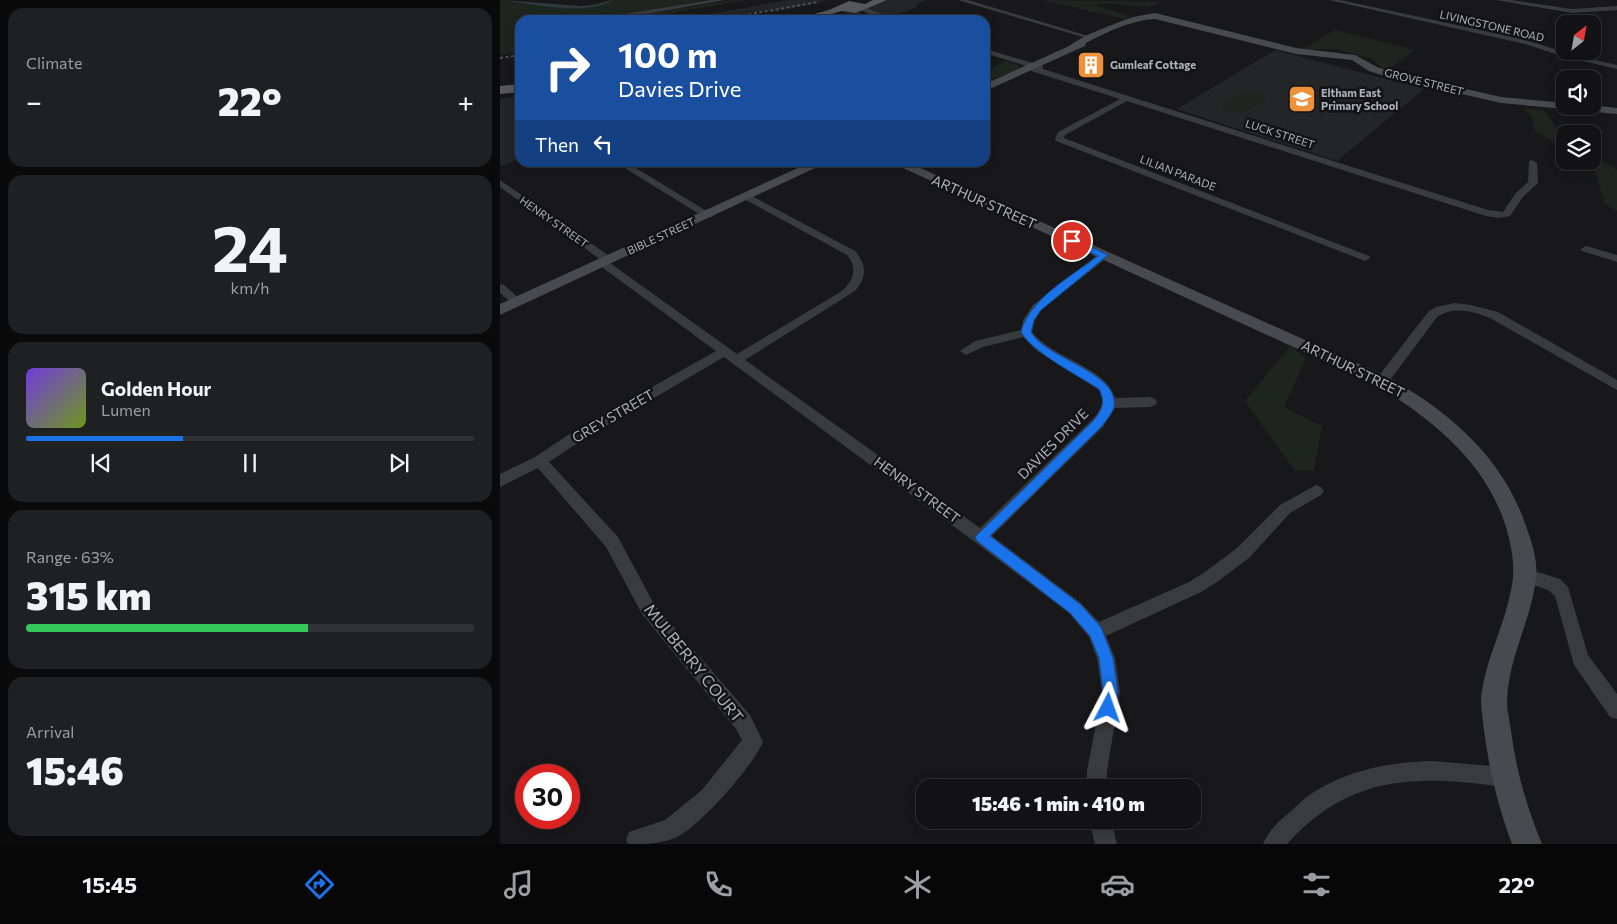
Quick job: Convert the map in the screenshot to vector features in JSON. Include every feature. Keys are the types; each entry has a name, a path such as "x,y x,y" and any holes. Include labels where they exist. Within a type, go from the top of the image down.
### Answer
{"main road":[{"path":"821,15 854,8 871,0"},
{"path":"832,15 882,0"},
{"path":"500,90 515,88"},
{"path":"500,94 515,92"}],"street":[{"path":"630,15 722,0"},
{"path":"961,0 1091,38"},
{"name":"LIVINGSTONE ROAD","path":"1332,0 1527,42 1550,50 1617,67"},
{"path":"1499,0 1567,10 1617,8"},
{"path":"854,8 876,15"},
{"name":"GROVE STREET","path":"1091,38 1126,22 1145,16 1178,21 1296,51 1350,57 1373,69 1392,75 1501,100 1617,111"},
{"path":"990,86 1082,44 1091,38"},
{"path":"1550,50 1556,48"},
{"name":"LUCK STREET","path":"990,53 1486,214 1502,215 1510,212 1519,196 1533,184 1532,163"},
{"name":"LILIAN PARADE","path":"1126,98 1061,134 1059,139 1365,258"},
{"path":"627,167 708,215"},
{"name":"BIBLE STREET","path":"500,310 811,167"},
{"name":"ARTHUR STREET","path":"907,167 1382,381 1402,392 1446,424 1464,440 1498,484 1518,530 1525,575 1516,622 1497,673 1494,703 1504,777 1518,823 1527,844"},
{"name":"HENRY STREET","path":"500,183 1075,608 1096,632 1106,658 1111,692 1096,771 1096,779"},
{"name":"GREY STREET","path":"500,481 540,461 574,438 846,293 857,281 860,264 851,253 747,197"},
{"path":"1586,249 1617,259"},
{"path":"1104,255 1037,308 1029,320 1026,332 1042,348 1104,387 1110,403 1150,402"},
{"path":"500,287 517,302"},
{"path":"1382,381 1433,314 1442,309 1454,307 1479,310 1500,318 1617,386"},
{"path":"966,351 979,344 1026,332"},
{"name":"DAVIES DRIVE","path":"981,537 1098,423 1106,414 1110,403"},
{"name":"MULBERRY COURT","path":"540,461 612,542 648,609 743,722 753,742 709,797 671,829 637,840"},
{"path":"1096,632 1195,587 1211,577 1243,553 1285,509 1316,491"},
{"path":"1525,575 1554,584 1562,592 1580,659 1617,710"},
{"path":"1274,844 1280,835 1317,802 1356,782 1405,771 1459,770 1504,777"},
{"path":"1102,829 1106,844"}],"shaded area":[{"path":"500,0 562,6 594,6 611,0 708,0 652,11 617,15 607,13 595,15 515,15 515,53 500,55"},
{"path":"501,0 579,6 614,0 601,5 573,9"},
{"path":"732,0 745,0 673,13 674,15 641,15"},
{"path":"790,0 828,0 772,13 767,10 740,15 703,15"},
{"path":"887,0 926,0 915,5 918,7 895,15 882,15 868,11 867,7"},
{"path":"1041,0 1162,2 1149,7 1101,3 1095,6 1131,16 1124,19"},
{"path":"856,12 867,15 839,15"},
{"path":"1335,30 1415,50 1386,71 1372,59 1335,49 1303,49"},
{"name":"Eltham East Primary School","path":"1275,50 1424,89 1337,161 1177,109"},
{"path":"1006,61 1022,67 990,81 990,69"},
{"path":"1241,91 1253,91 1267,96 1267,99 1250,109 1239,112 1233,112 1220,106"},
{"path":"515,97 515,161 500,166 500,99"},
{"path":"1525,109 1543,110 1556,127 1556,144 1535,131 1532,118"},
{"path":"1601,160 1617,170 1617,211 1605,204 1594,170 1601,170"},
{"path":"1290,346 1306,358 1284,407 1322,426 1314,470 1295,471 1245,401"}],"railway":[{"path":"744,15 818,2"},
{"path":"500,58 515,56"}],"place":[{"name":"Gumleaf Cottage","path":"1091,65"},
{"name":"Eltham East Primary School","path":"1302,99"}],"route":[{"path":"1072,241 1104,255 1037,308 1029,320 1026,332 1042,348 1104,387 1109,397 1109,408 1098,423 981,537 1075,608 1096,632 1106,658 1111,692 1108,708"}]}
